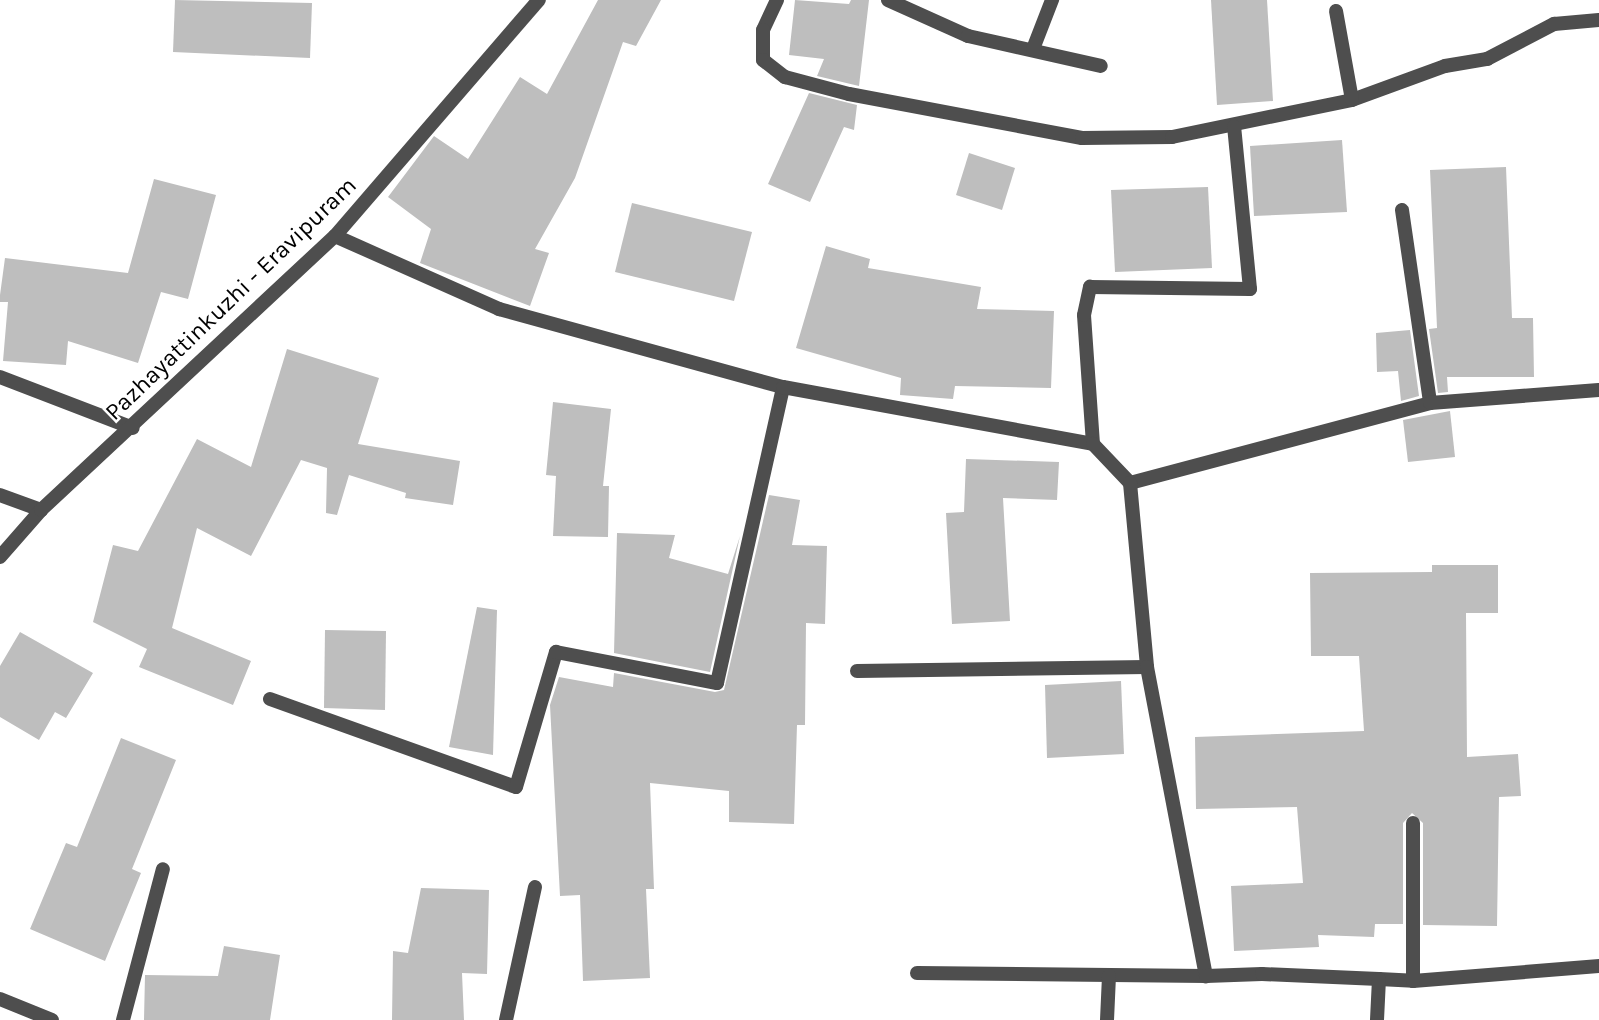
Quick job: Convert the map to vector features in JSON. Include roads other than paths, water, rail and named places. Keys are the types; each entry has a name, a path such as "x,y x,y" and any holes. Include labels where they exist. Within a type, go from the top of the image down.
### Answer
{"street":[{"name":"Pazhayattinkuzhi - Eravipuram","path":"0,557 41,510 133,428 335,236 539,0"},
{"path":"777,0 763,30 763,60 785,77 849,94 1082,138 1172,137 1234,127 1352,100 1445,66 1487,59 1554,24 1599,20"},
{"path":"1033,49 1052,0"},
{"path":"892,1 968,36 1101,66"},
{"path":"1336,11 1352,100"},
{"path":"1093,444 1084,315 1090,287 1250,289 1234,127"},
{"path":"1402,210 1430,403"},
{"path":"335,236 499,309 783,387 1093,444 1130,482 1147,667 1206,976"},
{"path":"0,377 133,428"},
{"path":"270,699 516,787 556,652 717,683 783,387"},
{"path":"1130,482 1430,403 1599,390"},
{"path":"0,495 41,510"},
{"path":"857,671 1147,667"},
{"path":"1413,823 1413,981"},
{"path":"123,1020 163,869"},
{"path":"506,1020 535,887"},
{"path":"917,973 1109,976 1262,974 1413,981 1599,966"},
{"path":"1107,1020 1109,976"},
{"path":"1377,1020 1379,979"},
{"path":"0,999 52,1020"}]}
